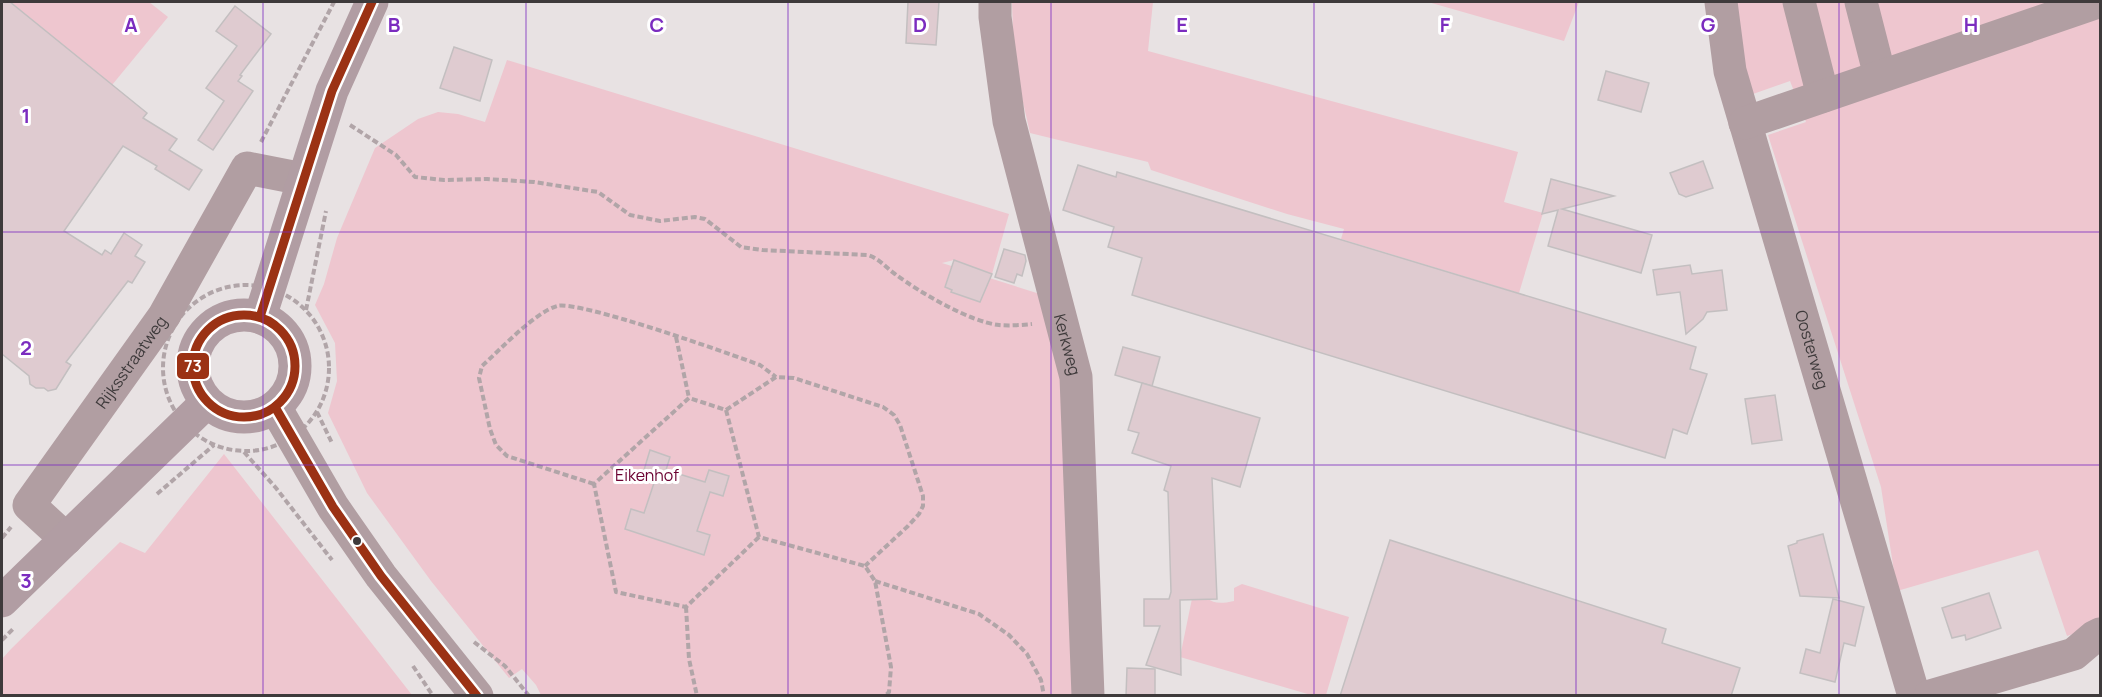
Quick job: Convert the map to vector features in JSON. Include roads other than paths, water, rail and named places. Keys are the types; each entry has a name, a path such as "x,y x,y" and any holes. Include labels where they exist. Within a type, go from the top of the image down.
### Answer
{"main road":[{"path":"265,302 216,322 200,338 193,360 195,382 207,402 222,413 240,417 258,415 275,407 288,393 294,376 295,357 288,340 276,326 265,302 332,92 372,2"},
{"path":"2,601 207,402"}],"street":[{"name":"Kerkweg","path":"995,2 1009,121 1076,377 1088,696"},
{"name":"Oosterweg","path":"1721,2 1730,71 1914,696"},
{"path":"1798,2 1823,96"},
{"path":"1861,2 1880,76"},
{"path":"1745,123 2098,2 2100,6"},
{"name":"Rijksstraatweg","path":"66,539 29,505 164,316 247,168 303,179"},
{"path":"275,407 333,507 381,576 477,696"},
{"path":"1930,696 2074,654 2100,634"}],"park label":[{"name":"Eikenhof","path":"647,475"}]}
